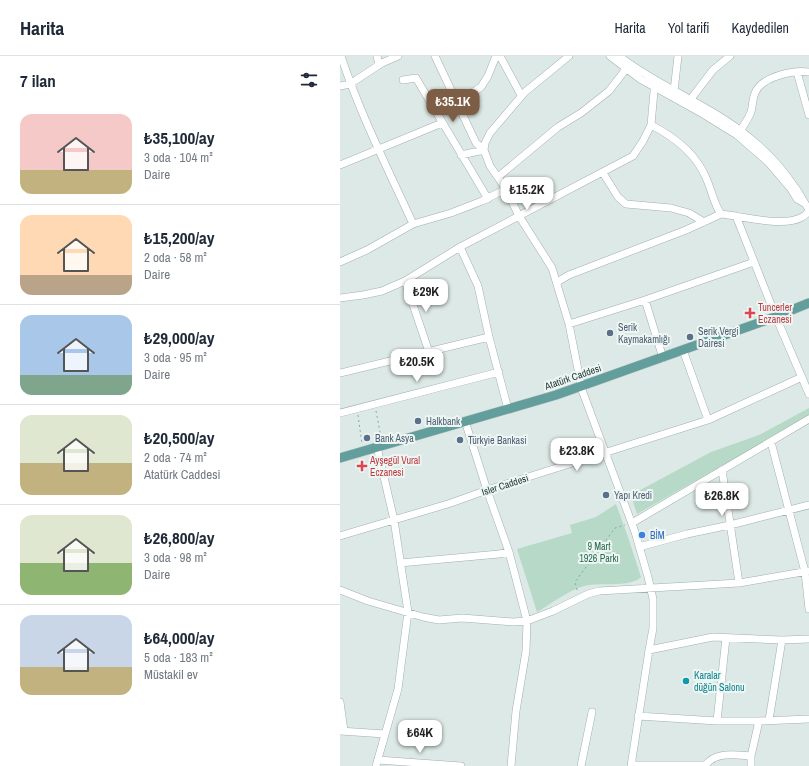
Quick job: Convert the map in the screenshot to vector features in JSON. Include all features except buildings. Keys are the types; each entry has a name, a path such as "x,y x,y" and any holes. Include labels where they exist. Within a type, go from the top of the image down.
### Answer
{"main road":[{"name":"Atatürk Caddesi","path":"340,457 508,409 581,386 776,317 809,303"}],"street":[{"path":"341,56 350,84 413,224"},
{"path":"377,56 379,65"},
{"path":"340,86 350,84 379,65 398,56"},
{"path":"435,56 476,143 484,150 490,166 506,189 519,216 552,268 569,324 581,386 632,523 651,589 653,600 653,628 648,650 631,766 705,765 718,755 732,754 751,756"},
{"path":"457,103 481,87 488,76 496,56"},
{"path":"500,56 521,96"},
{"path":"484,150 485,143 490,133 521,96 569,56"},
{"path":"557,282 583,269 686,230 721,214 780,222 803,217 809,210 804,203 802,196 784,172 762,149 690,100 626,69 610,56"},
{"path":"619,56 655,83 703,114 739,133"},
{"path":"674,91 678,56"},
{"path":"690,100 713,70 730,56"},
{"path":"498,177 558,128 581,113 609,91 626,69"},
{"path":"739,133 751,111 753,96 756,89 767,80 788,72 809,72"},
{"path":"797,72 809,115"},
{"path":"403,80 416,78 488,198"},
{"path":"340,298 363,295 382,290 405,281 460,247 633,156 651,125 655,83"},
{"path":"340,165 442,123"},
{"path":"651,125 664,131 679,142 695,160 707,179 716,207 721,214"},
{"path":"461,155 484,150"},
{"path":"602,173 618,197 626,204 671,208 689,213 704,222"},
{"path":"340,262 367,250 413,224 451,213 506,189"},
{"path":"736,216 776,317 809,394"},
{"path":"460,247 478,286 489,338 508,409"},
{"path":"569,324 645,300 754,262"},
{"path":"405,281 429,352"},
{"path":"645,300 663,358"},
{"path":"340,373 489,338"},
{"path":"683,350 708,420"},
{"path":"340,413 499,372"},
{"name":"Isler Caddesi","path":"340,536 451,503 487,490 708,420 802,377"},
{"path":"632,523 809,420"},
{"path":"465,421 509,552 527,621 526,651 516,711 511,766"},
{"path":"771,442 788,510 807,571 809,609"},
{"path":"379,446 394,520 408,612 398,689 377,763 462,766"},
{"path":"722,470 739,583"},
{"path":"639,547 687,534 730,526 809,505"},
{"path":"400,563 509,552"},
{"path":"341,593 439,620 462,618 513,622 527,621 554,611 579,598 599,591 739,583 807,571"},
{"path":"648,650 713,637 782,640 809,639"},
{"path":"717,721 726,638"},
{"path":"769,720 782,640"},
{"path":"340,702 342,731 385,734"},
{"path":"581,766 592,712"},
{"path":"638,716 717,721 758,721 809,718"},
{"path":"751,766 751,756 758,721"}],"path":[{"path":"374,404 379,446"},
{"path":"357,409 364,451"},
{"path":"579,598 575,582 615,528 632,523"}],"green space":[{"path":"809,408 809,416 637,514 631,495 711,452 759,435"},
{"name":"9 Mart 1926 Parkı","path":"616,504 641,577 631,582 583,586 569,592 537,612 517,549 572,533 570,525 596,517"}],"place":[{"name":"Tuncerler Eczanesi","path":"750,313"},
{"name":"Serik Kaymakamlığı","path":"610,333"},
{"name":"Serik Vergi Dairesi","path":"690,337"},
{"name":"Halkbank","path":"418,421"},
{"name":"Bank Asya","path":"367,438"},
{"name":"Türkyie Bankasi","path":"460,440"},
{"name":"Ayşegül Vural Eczanesi","path":"362,466"},
{"name":"Yapı Kredi","path":"606,495"},
{"name":"BİM","path":"642,535"},
{"name":"Karalar düğün Salonu","path":"686,681"}]}
